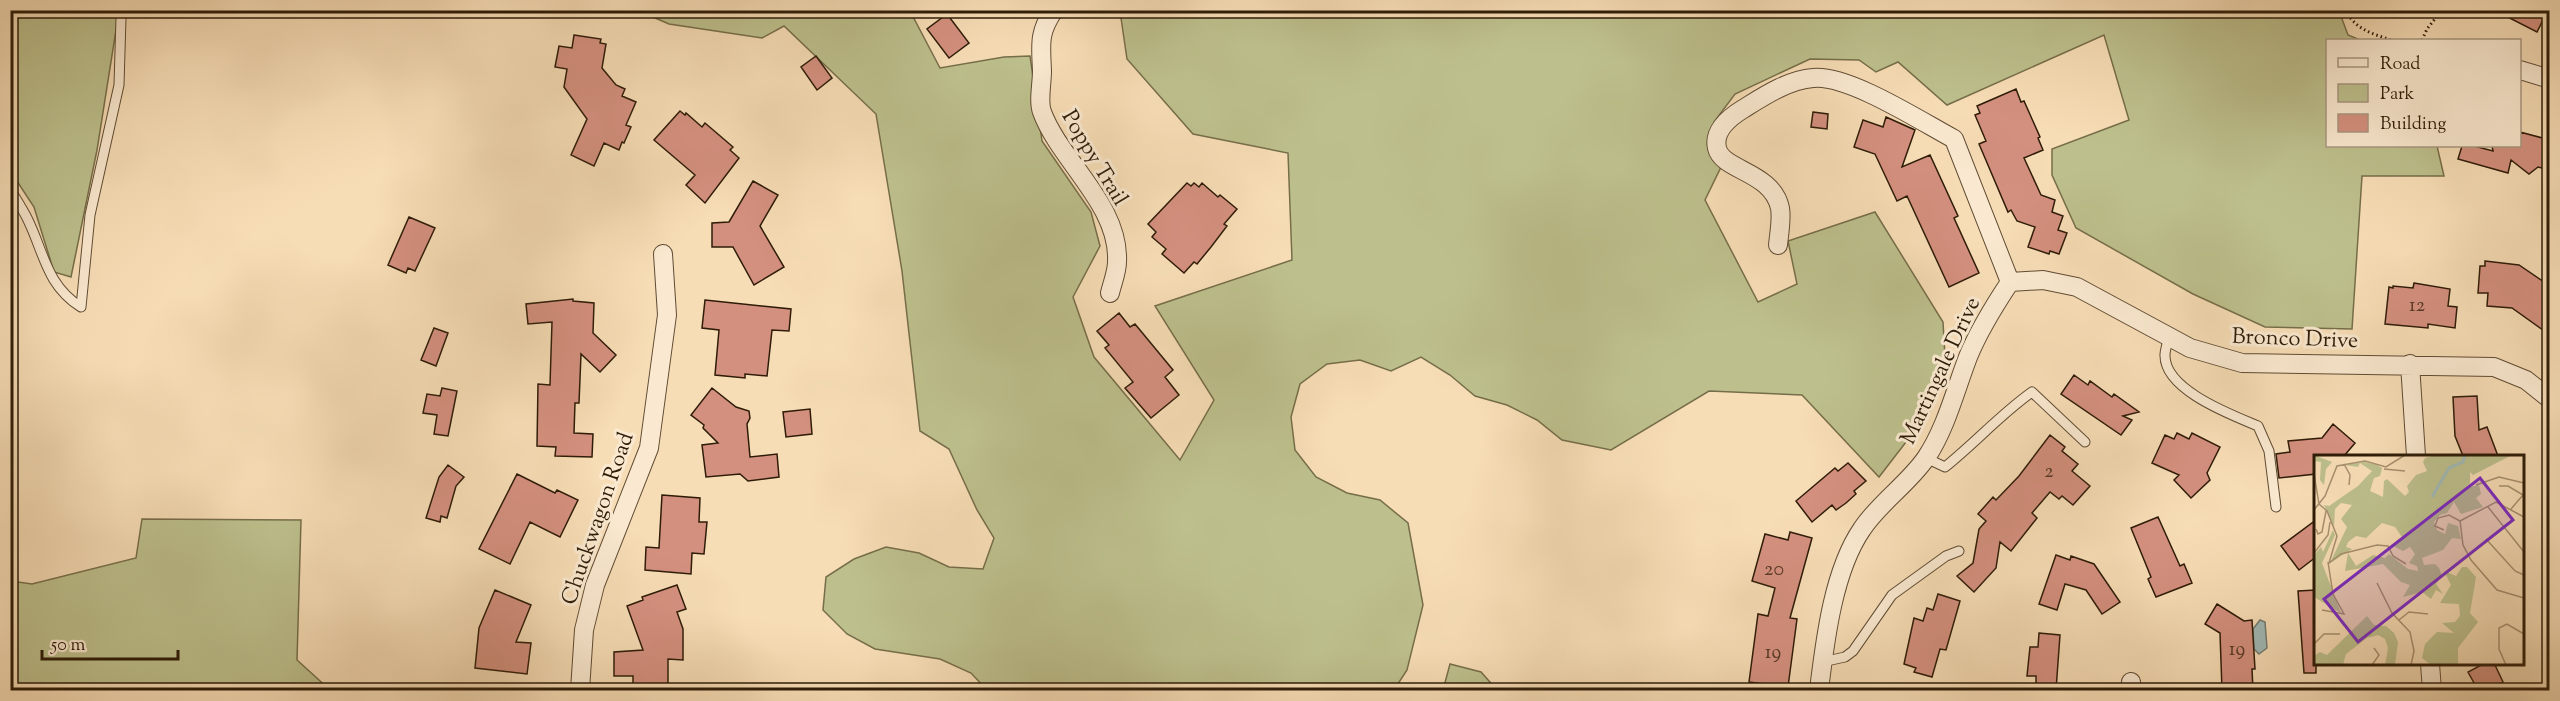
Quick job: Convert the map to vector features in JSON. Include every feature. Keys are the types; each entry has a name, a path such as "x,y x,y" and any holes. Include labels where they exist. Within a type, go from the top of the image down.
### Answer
{"street":[{"name":"Poppy Trail","path":"1054,10 1045,23 1040,40 1041,110 1050,129 1099,200 1113,234 1118,262 1110,293"},
{"path":"2521,70 2550,79"},
{"name":"Martingale Drive","path":"1778,245 1780,209 1774,192 1763,181 1722,159 1717,148 1718,134 1728,118 1760,99 1796,81 1815,77 1840,82 1876,97 1954,139 2010,282 1988,317 1974,346 1948,415 1926,458 1863,528 1845,558 1822,662 1819,690"},
{"name":"Chuckwagon Road","path":"580,690 584,630 595,585 649,448 667,315 663,254"},
{"name":"Bronco Drive","path":"2010,282 2043,280 2077,287 2190,348 2242,363 2494,367 2526,380 2550,399"},
{"path":"2410,364 2416,455"},
{"path":"2430,665 2432,690"}],"lane":[{"path":"10,189 27,218 53,281 69,299 81,308 90,215 119,85 121,18 124,10"},
{"path":"2169,336 2165,356 2171,374 2202,402 2258,426 2269,451 2276,507"},
{"path":"1926,458 1945,467 1974,443 2009,408 2032,392 2085,442"},
{"path":"1822,662 1845,657 1853,651 1892,595 1946,556 1959,550"}],"path":[{"path":"2346,10 2349,18 2360,29 2388,39"},
{"path":"2423,39 2442,10"}],"green space":[{"path":"10,11 119,11 97,150 71,277 54,272 34,207 11,172"},
{"path":"639,11 910,11 940,68 1004,57 1030,56 1042,141 1091,212 1100,246 1073,297 1094,357 1180,460 1214,400 1155,306 1292,260 1288,153 1193,134 1127,59 1120,11 2339,11 2348,35 2358,39 2326,39 2326,147 2437,147 2444,176 2362,176 2352,329 2265,327 2193,294 2076,228 2052,175 2052,149 2129,120 2104,35 1947,105 1898,62 1876,72 1859,60 1810,59 1735,94 1714,122 1713,157 1721,167 1705,200 1758,302 1797,284 1788,241 1875,212 1943,322 1945,357 1930,411 1879,477 1802,395 1709,391 1611,450 1562,440 1537,420 1507,405 1475,396 1450,375 1421,357 1391,371 1360,360 1327,364 1300,384 1291,417 1295,450 1316,477 1347,493 1380,500 1408,523 1423,605 1407,670 1394,690 987,690 971,673 940,659 875,649 847,634 823,610 826,577 854,559 886,547 919,553 949,567 983,569 994,538 977,510 949,449 920,431 902,271 876,114 784,26 762,38 669,24"},
{"path":"142,519 301,520 297,660 330,690 11,690 11,581 32,584 136,558"},
{"path":"1450,664 1481,672 1497,690 1443,690"}],"water":[{"path":"2260,620 2265,622 2267,648 2259,654 2254,649 2253,629"}],"building":[{"path":"2494,10 2548,10 2537,32"},
{"path":"947,14 969,43 949,58 927,29"},
{"path":"574,35 601,39 600,43 606,44 602,68 616,85 625,89 622,96 636,102 626,125 631,127 624,143 622,142 619,150 604,143 594,166 571,155 587,119 564,87 567,69 555,67 559,46 572,48"},
{"path":"816,56 832,78 817,90 801,67"},
{"path":"2016,89 2040,137 2038,138 2043,150 2024,158 2041,195 2055,200 2052,212 2063,216 2058,230 2067,233 2059,254 2050,251 2049,254 2028,247 2035,227 2017,221 2011,210 2008,212 1979,144 1986,141 1975,115 1980,113 1977,106"},
{"path":"680,111 685,115 686,113 702,127 705,123 733,147 730,150 739,158 705,203 686,185 695,175 654,140"},
{"path":"1813,112 1828,114 1827,129 1811,127"},
{"path":"1886,117 1915,130 1902,167 1930,155 1958,216 1954,218 1979,273 1949,287 1907,196 1897,201 1875,154 1854,147 1863,120 1883,127"},
{"path":"2521,132 2550,140 2550,170 2538,167 2529,174 2511,160 2508,173 2458,159 2462,147 2478,147 2493,151 2492,147 2521,147"},
{"path":"753,181 778,195 760,226 784,267 754,285 733,247 712,247 712,223 729,222"},
{"path":"1187,183 1191,186 1194,183 1199,187 1202,183 1237,209 1224,224 1227,226 1197,264 1194,262 1184,273 1162,254 1166,249 1152,237 1156,232 1148,224"},
{"path":"409,217 435,228 415,271 408,268 406,273 388,265"},
{"path":"2485,261 2519,265 2550,286 2550,335 2512,308 2487,306 2488,293 2478,293 2480,266 2485,266"},
{"path":"2414,283 2450,289 2448,306 2457,307 2455,328 2428,324 2428,328 2385,324 2389,287 2413,288"},
{"path":"573,299 573,301 594,303 593,333 616,355 600,372 581,354 579,403 575,403 574,433 593,434 592,457 555,456 556,447 537,446 538,384 550,385 552,322 528,324 526,304"},
{"path":"705,300 791,309 789,331 772,330 767,376 745,374 745,378 715,375 719,330 702,328"},
{"path":"1119,313 1130,327 1135,324 1173,370 1165,377 1179,395 1151,418 1125,388 1133,382 1105,348 1109,345 1097,331"},
{"path":"434,328 448,333 436,366 421,360"},
{"path":"2074,375 2088,385 2090,381 2112,397 2114,394 2139,412 2123,416 2132,420 2121,435 2061,394"},
{"path":"442,388 457,391 448,436 434,434 437,415 423,413 427,394 440,396"},
{"path":"712,388 736,407 749,411 750,418 747,424 750,457 777,454 779,477 748,481 740,474 706,477 702,445 718,443 703,428 704,425 691,415"},
{"path":"2477,396 2479,430 2487,427 2498,455 2463,455 2455,436 2453,397"},
{"path":"810,409 812,434 786,437 783,412"},
{"path":"2333,424 2355,443 2345,455 2314,455 2314,474 2279,478 2276,454 2290,452 2288,441 2322,438"},
{"path":"2177,433 2189,439 2192,433 2220,447 2207,473 2210,480 2191,498 2174,480 2179,475 2152,463 2165,435 2174,439"},
{"path":"2050,435 2065,447 2062,451 2078,464 2072,471 2090,486 2073,505 2062,496 2059,499 2050,492 2032,513 2037,518 2011,551 2000,542 1996,568 1974,592 1957,576 1973,563 1979,529 1986,521 1978,514 1993,497 1996,500 2019,476"},
{"path":"1848,463 1866,481 1854,491 1856,494 1846,503 1836,510 1832,505 1812,522 1796,501 1835,468 1838,471"},
{"path":"448,465 464,477 456,486 447,518 441,516 440,522 426,518 439,477"},
{"path":"517,474 555,493 557,490 578,500 560,537 530,522 510,564 479,549"},
{"path":"662,495 700,498 699,522 707,522 704,554 692,553 691,574 645,570 646,547 659,548"},
{"path":"2158,517 2180,566 2184,564 2192,583 2156,597 2148,579 2151,577 2131,528"},
{"path":"2314,521 2314,559 2299,570 2281,546"},
{"path":"1790,532 1812,538 1790,618 1797,619 1788,687 1749,682 1758,614 1768,616 1775,588 1752,581 1765,534 1788,540"},
{"path":"2056,555 2070,560 2071,556 2094,564 2120,602 2102,614 2086,590 2065,584 2057,610 2039,604"},
{"path":"677,585 686,609 677,612 683,629 683,660 668,659 668,690 633,690 633,676 614,676 614,652 643,650 627,606 643,600 642,597"},
{"path":"495,590 531,605 516,642 531,643 527,674 475,668 479,628"},
{"path":"2314,590 2314,665 2316,665 2316,673 2304,673 2298,591"},
{"path":"1938,594 1960,601 1946,650 1940,649 1932,677 1914,672 1916,668 1904,664 1914,618 1923,621 1927,608 1933,610"},
{"path":"2217,604 2244,621 2252,620 2255,669 2252,669 2253,690 2222,690 2220,633 2205,624"},
{"path":"2039,633 2060,635 2056,690 2036,690 2036,676 2027,676 2030,647 2038,647"},
{"path":"2481,665 2495,665 2503,682 2486,690 2478,690 2468,672"}]}
